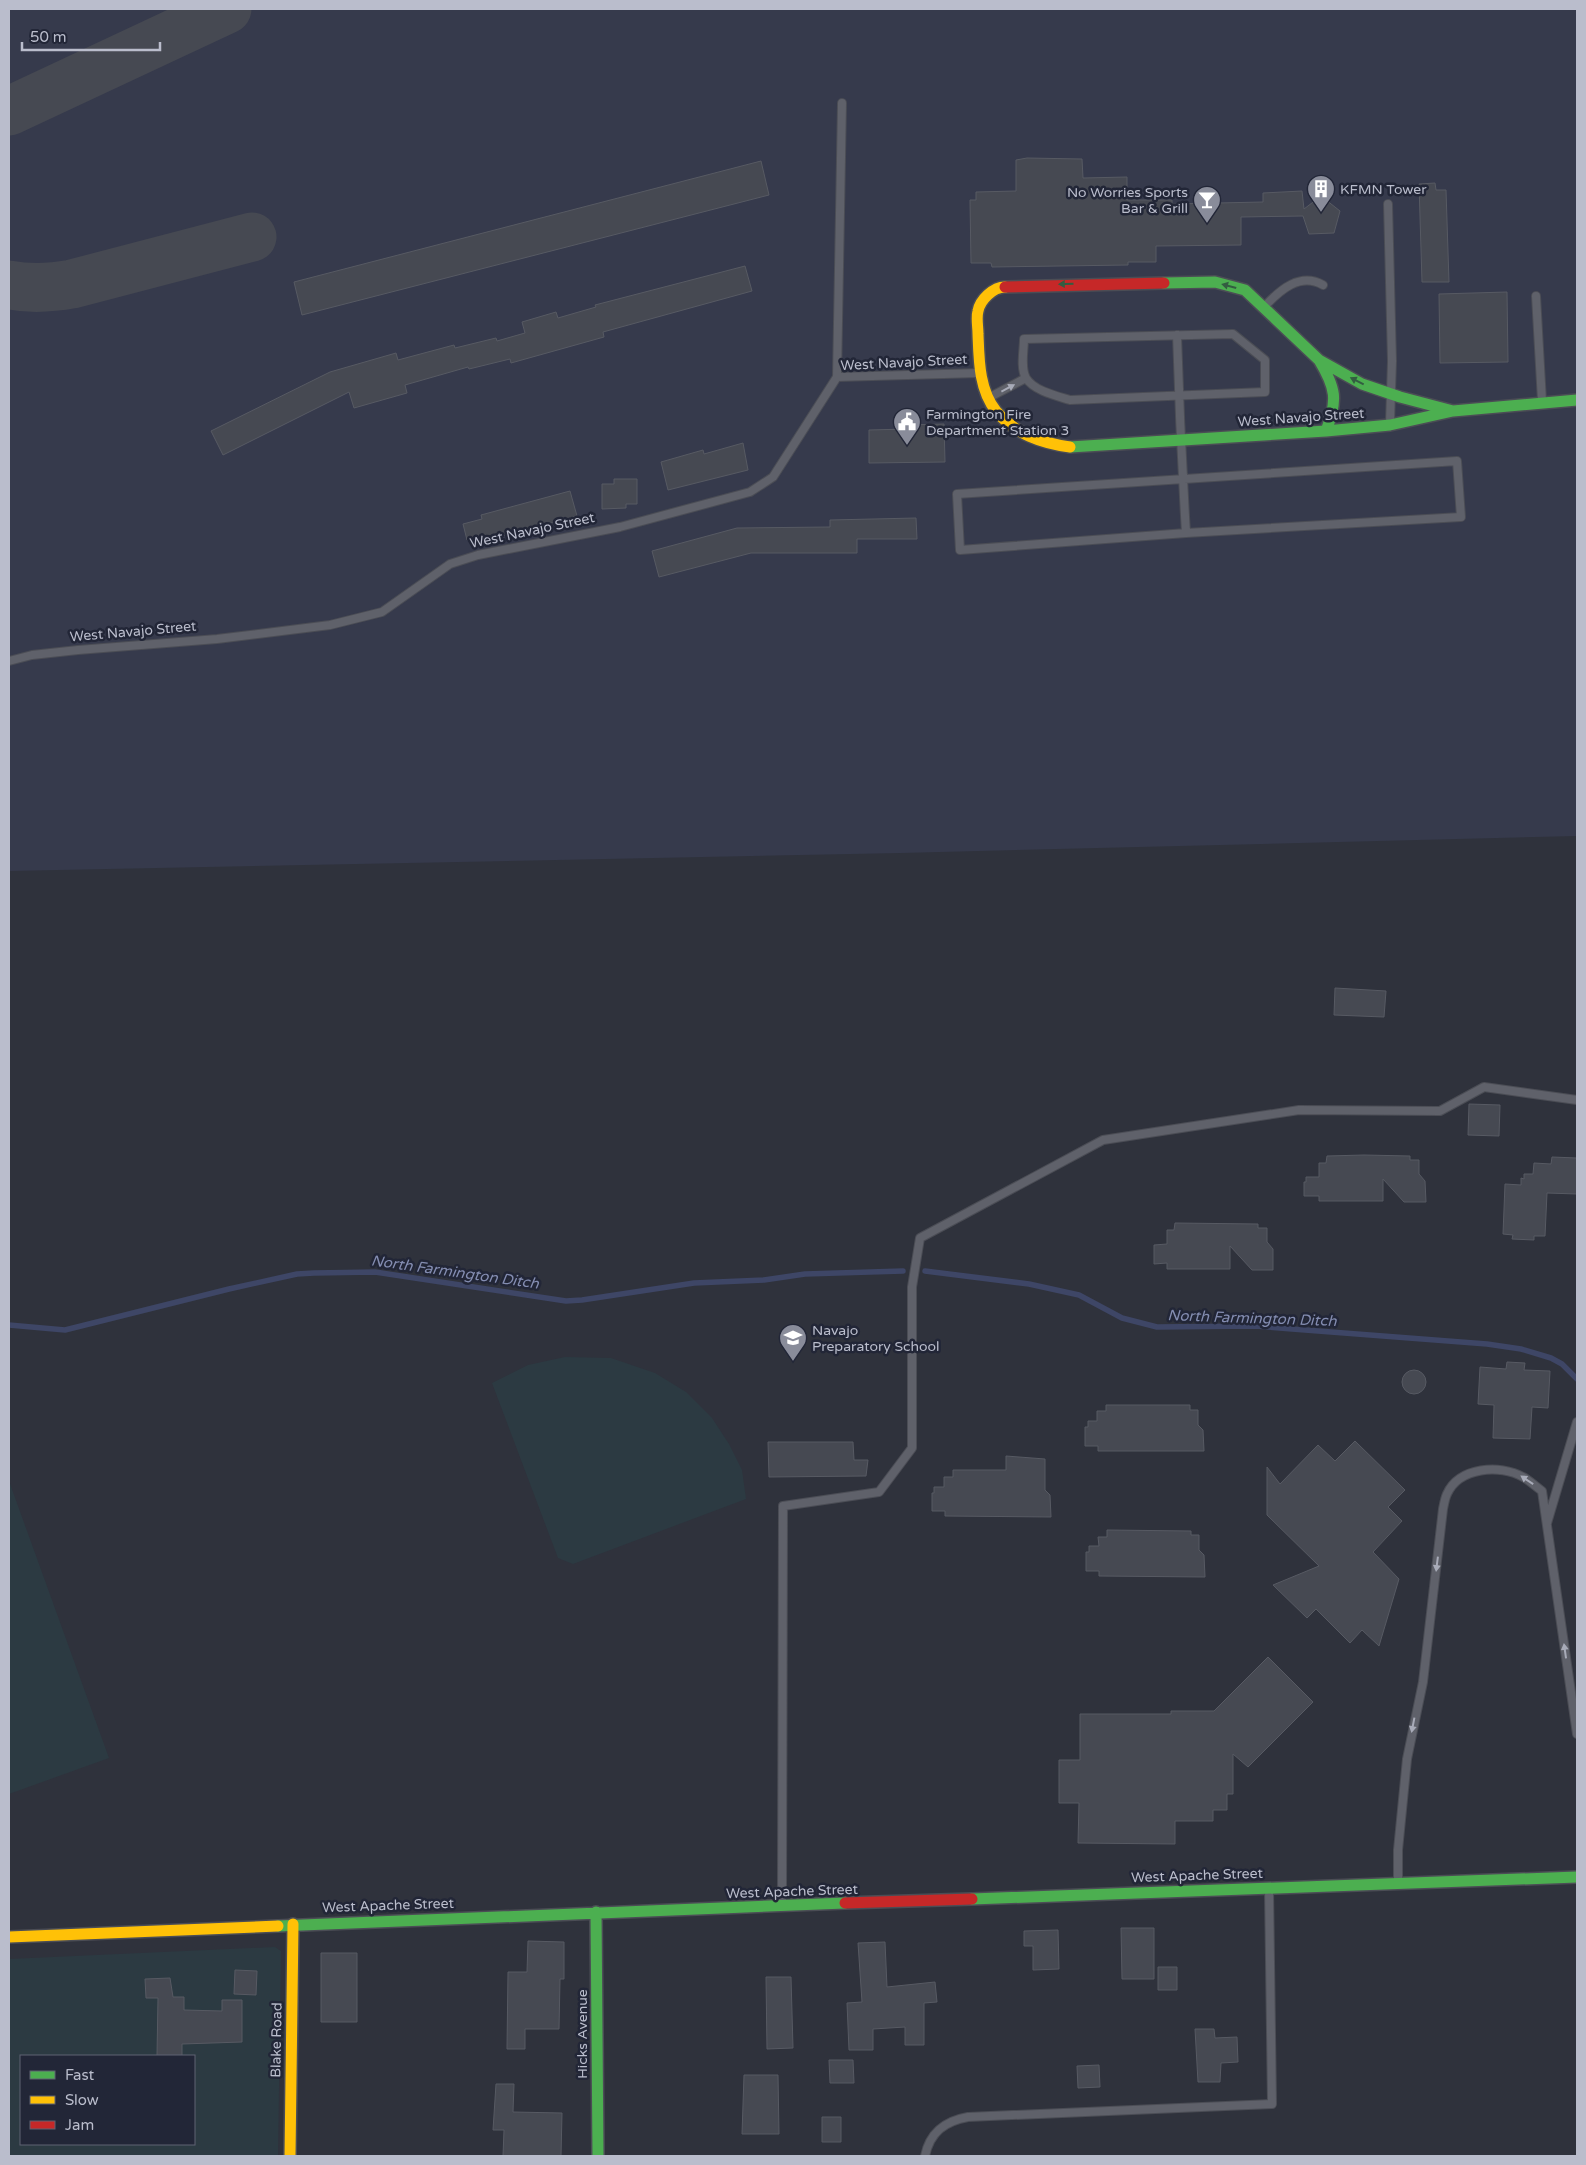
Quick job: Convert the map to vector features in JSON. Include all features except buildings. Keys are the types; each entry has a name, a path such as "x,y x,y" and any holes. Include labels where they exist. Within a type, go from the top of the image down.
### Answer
{"street":[{"path":"979,373 978,310 986,295 1001,287 1216,282 1245,290 1319,360 1330,378 1336,396 1336,406 1326,431"},
{"path":"1319,360 1362,384 1390,394 1454,411"},
{"name":"West Navajo Street","path":"979,373 988,398 1000,417 1020,433 1042,444 1071,447 1326,431 1390,425 1454,411 1577,400"},
{"name":"West Apache Street","path":"9,1937 596,1912 1577,1877"},
{"name":"Hicks Avenue","path":"596,1912 598,2156"},
{"name":"Blake Road","path":"290,2156 293,1924"}],"lane":[{"path":"837,377 842,103"},
{"path":"1388,204 1392,362 1390,425"},
{"path":"1264,307 1277,292 1292,283 1303,281 1317,282 1323,285"},
{"path":"1536,296 1542,403"},
{"path":"1233,334 1265,360 1265,392 1070,400 1044,392 1026,378 1024,339 1177,335 1233,334"},
{"path":"1177,335 1186,533"},
{"name":"West Navajo Street","path":"9,661 32,655 217,639 330,625 382,612 450,564 478,555 620,527 750,492 773,477 837,377 979,373"},
{"path":"988,398 1026,378"},
{"path":"1457,461 1461,517 1186,533 960,550 957,494 1457,461"},
{"path":"782,1906 782,1506 879,1492 912,1448 912,1287 920,1238 1103,1140 1299,1110 1440,1111 1484,1087 1577,1100"},
{"path":"1547,1526 1577,1422"},
{"path":"1398,1883 1398,1850 1407,1759 1423,1682 1443,1509 1447,1493 1456,1483 1474,1472 1480,1470 1505,1470 1522,1476 1542,1491 1577,1734"},
{"path":"925,2156 933,2135 942,2126 955,2119 968,2117 1272,2104 1269,1887"}],"shaded area":[{"path":"9,9 1577,9 1577,836 901,853 9,871"},
{"path":"565,1357 611,1358 655,1373 686,1392 712,1418 729,1444 742,1470 746,1499 573,1564 558,1558 492,1383 528,1365"},
{"path":"9,1481 109,1758 9,1794"},
{"path":"275,1947 281,1951 278,2156 9,2156 9,1959"}],"waterway":[{"name":"North Farmington Ditch","path":"9,1325 65,1330 297,1274 375,1272 566,1301 694,1283 764,1280 805,1274 903,1271"},
{"name":"North Farmington Ditch","path":"925,1271 1029,1284 1079,1295 1122,1318 1157,1327 1256,1326 1487,1344 1521,1349 1551,1358 1562,1364 1577,1379"}],"taxiway":[{"path":"9,111 227,9"},
{"path":"9,285 41,288 72,284 252,237"}],"traffic: fast":[{"path":"1164,283 1215,282 1245,290 1319,360 1362,384 1400,397 1453,411"},
{"path":"1319,360 1332,387 1334,402 1326,431"},
{"path":"1070,447 1326,431 1390,425 1453,411 1577,400"},
{"path":"972,1899 1577,1877"},
{"path":"278,1926 845,1903"},
{"path":"596,1912 598,2156"}],"traffic: slow":[{"path":"1005,287 996,289 988,295 981,303 977,314 981,374 986,394 996,411 1011,426 1039,440 1070,447"},
{"path":"290,2156 293,1924"},
{"path":"9,1937 278,1926"}],"traffic: jam":[{"path":"1005,287 1164,283"},
{"path":"845,1903 972,1899"}],"place":[{"name":"KFMN Tower","path":"1321,213"},
{"name":"No Worries Sports Bar & Grill","path":"1207,224"},
{"name":"Farmington Fire Department Station 3","path":"907,446"},
{"name":"Navajo Preparatory School","path":"793,1362"}]}
